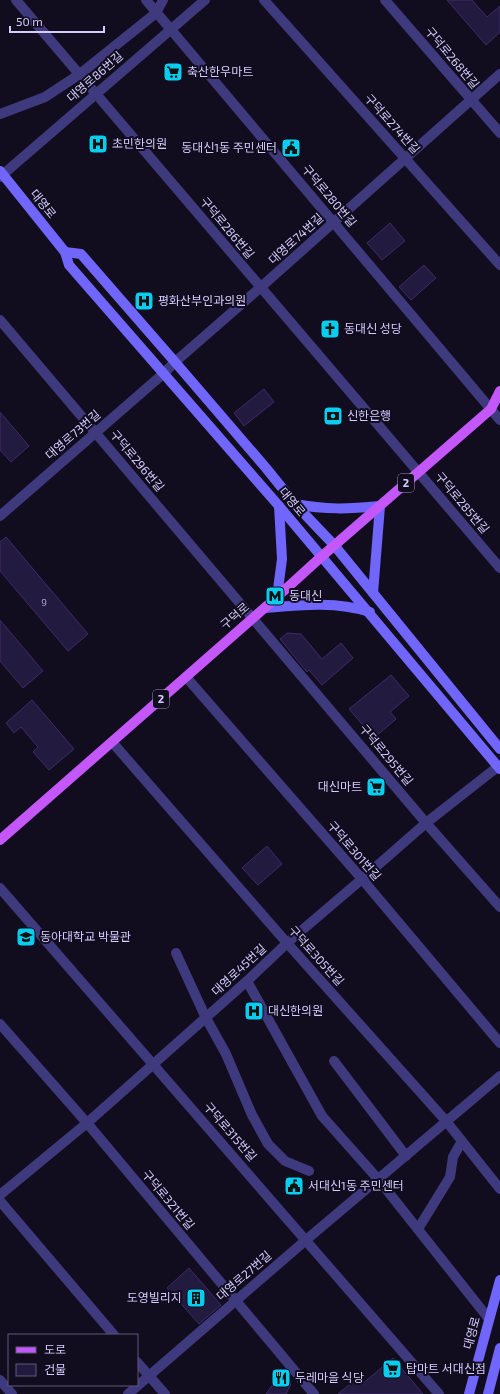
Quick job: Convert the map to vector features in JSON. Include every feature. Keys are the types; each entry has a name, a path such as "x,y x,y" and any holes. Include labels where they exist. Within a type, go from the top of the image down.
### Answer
{"main road":[{"name":"대영로","path":"1,174 65,252 69,265 370,612 499,767"},
{"name":"대영로","path":"65,252 81,254 266,468 295,504 334,545 500,749"},
{"name":"구덕로","path":"0,840 265,608 334,545 496,407 500,392"},
{"path":"295,504 315,508 342,510 380,506 373,594"},
{"path":"277,597 282,559 279,506"},
{"path":"265,608 319,604 339,605 358,608 370,612"},
{"name":"대영로","path":"469,1394 500,1280"},
{"path":"488,1394 500,1348"}],"street":[{"name":"구덕로286번길","path":"16,0 419,472"},
{"name":"구덕로280번길","path":"146,0 334,222 496,407 500,420"},
{"path":"0,114 45,97 80,74 156,12 164,0"},
{"name":"대영로86번길","path":"1,174 205,0"},
{"name":"구덕로274번길","path":"264,0 500,265"},
{"name":"구덕로268번길","path":"385,0 500,133"},
{"name":"대영로74번길","path":"163,374 500,74"},
{"name":"구덕로296번길","path":"0,320 253,618"},
{"name":"대영로73번길","path":"0,516 163,374"},
{"name":"구덕로285번길","path":"419,472 500,568"},
{"name":"구덕로295번길","path":"253,618 426,823 500,908"},
{"name":"구덕로301번길","path":"186,677 362,880 500,1043"},
{"name":"구덕로305번길","path":"112,742 286,943 446,1121 500,1189"},
{"name":"대영로45번길","path":"0,1195 87,1123 154,1064 247,981 286,943 362,880 426,823 499,767"},
{"name":"구덕로315번길","path":"0,888 439,1394"},
{"path":"176,953 206,1018 226,1054 252,1115 268,1144 285,1161 309,1171"},
{"path":"247,981 322,1116 378,1179 489,1319"},
{"name":"구덕로321번길","path":"0,1024 87,1123 314,1394"},
{"path":"334,1061 406,1156"},
{"name":"대영로27번길","path":"138,1385 306,1240 500,1076"},
{"path":"418,1229 450,1177 453,1157 462,1142"},
{"path":"0,1201 113,1334"},
{"path":"138,1363 165,1394"},
{"path":"0,1380 12,1394"},
{"name":"대영로27번길","path":"128,1394 137,1386"}],"building":[{"path":"447,0 472,0 487,17 500,6 500,32 486,45"},
{"path":"390,223 405,241 382,260 367,243"},
{"path":"424,265 436,278 411,300 399,287"},
{"path":"264,389 274,402 244,426 234,413"},
{"path":"0,412 29,446 11,462 0,450"},
{"path":"6,537 88,634 68,651 0,571 0,542"},
{"path":"0,620 43,671 23,688 0,661"},
{"path":"287,633 301,634 322,659 341,643 353,658 322,685 309,670 307,672 280,639"},
{"path":"391,675 409,696 390,712 396,719 374,738 349,709"},
{"path":"32,700 74,749 49,770 33,752 38,747 21,727 14,733 6,723"},
{"path":"267,846 282,864 258,885 242,868"},
{"name":"도영빌리지","path":"189,1268 221,1305 199,1324 167,1288"},
{"name":"탑마트 서대신점","path":"393,1358 423,1394 338,1394 356,1379 361,1385"},
{"name":"두레마을 식당","path":"281,1373 291,1384 286,1394 266,1394"}],"place":[{"name":"축산한우마트","path":"173,72"},
{"name":"초민한의원","path":"98,144"},
{"name":"동대신1동 주민센터","path":"291,148"},
{"name":"평화산부인과의원","path":"144,301"},
{"name":"동대신 성당","path":"330,329"},
{"name":"신한은행","path":"333,416"},
{"name":"동대신","path":"275,596"},
{"name":"대신마트","path":"376,787"},
{"name":"동아대학교 박물관","path":"26,937"},
{"name":"대신한의원","path":"254,1011"},
{"name":"서대신1동 주민센터","path":"294,1186"},
{"name":"도영빌리지","path":"196,1298"},
{"name":"탑마트 서대신점","path":"392,1369"},
{"name":"두레마을 식당","path":"281,1378"}]}
